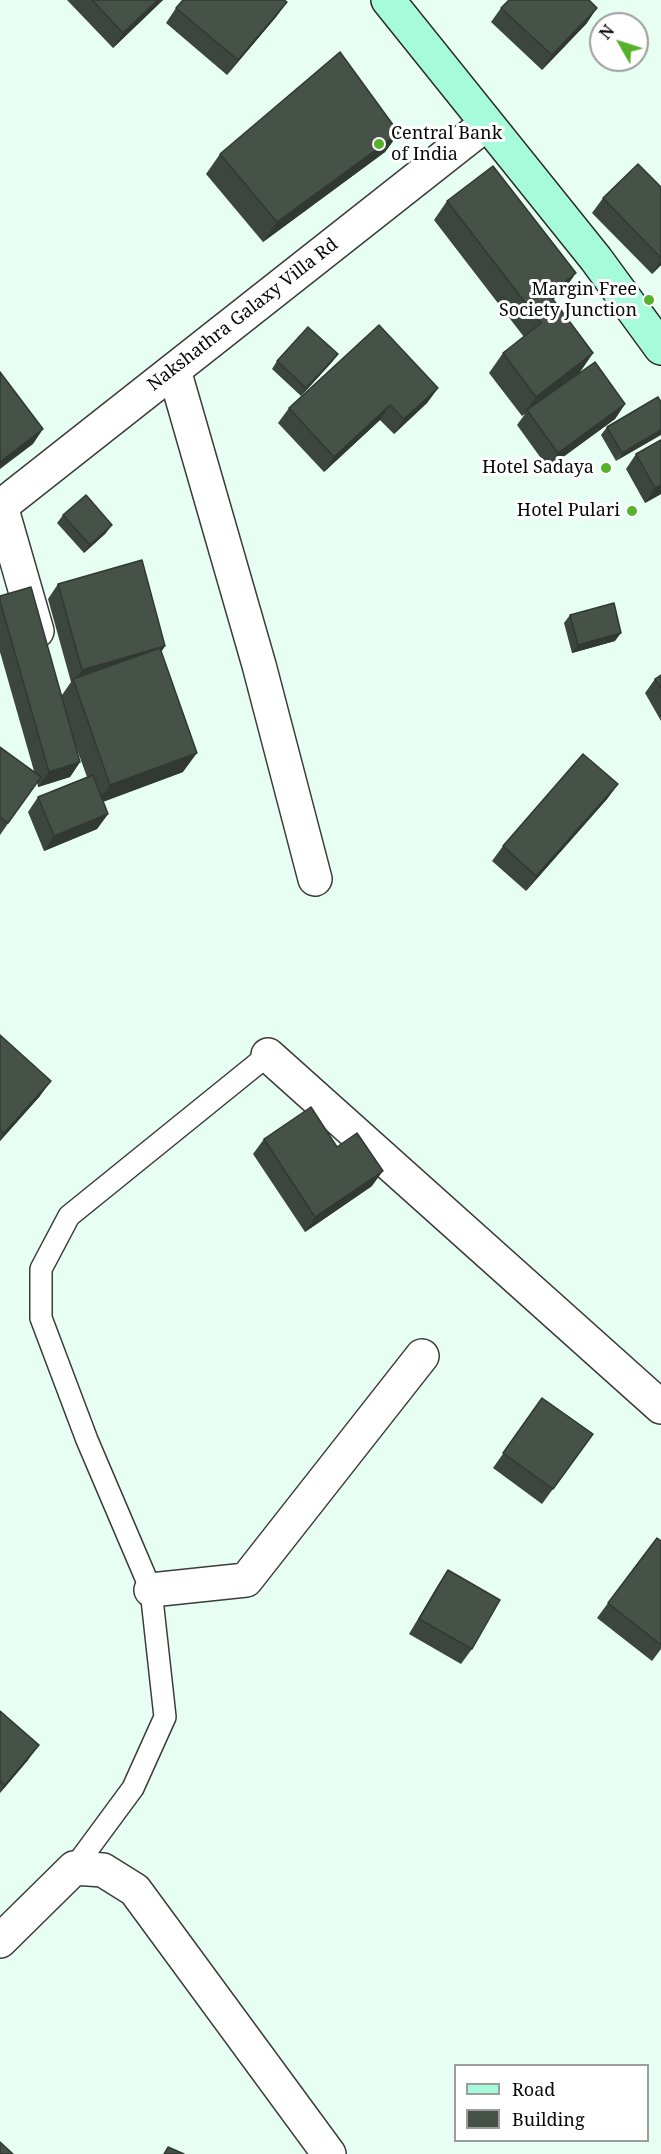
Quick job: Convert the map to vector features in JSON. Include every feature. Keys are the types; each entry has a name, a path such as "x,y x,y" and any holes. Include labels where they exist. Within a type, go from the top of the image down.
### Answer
{"main road":[{"path":"388,0 596,259 661,348"}],"street":[{"name":"Nakshathra Galaxy Villa Rd","path":"0,506 486,124"},
{"path":"174,370 259,665 315,879"},
{"path":"0,506 45,662"},
{"path":"268,1055 661,1407"},
{"path":"151,1590 246,1580 422,1356"},
{"path":"0,1941 74,1868 104,1870 135,1890 329,2154"}],"lane":[{"path":"74,1868 133,1788 165,1717 151,1590 87,1440 41,1318 41,1269 69,1216 268,1055"}],"building":[{"path":"92,0 158,0 123,33"},
{"path":"183,0 284,0 287,2 238,60 176,8"},
{"path":"509,0 589,0 597,8 593,12 589,12 589,16 552,55 501,8"},
{"path":"340,52 399,133 277,222 220,154"},
{"path":"638,164 661,187 661,258 603,198"},
{"path":"493,166 576,273 549,294 593,353 536,397 503,353 541,323 447,201"},
{"path":"379,325 438,388 404,419 390,405 334,457 289,408"},
{"path":"308,327 338,354 306,388 277,361"},
{"path":"595,362 625,404 558,453 527,410"},
{"path":"0,372 43,429 0,462"},
{"path":"658,397 661,402 661,430 622,453 607,427"},
{"path":"661,440 661,485 655,488 636,454"},
{"path":"86,495 112,525 90,545 63,515"},
{"path":"142,560 165,646 82,670 58,584"},
{"path":"31,587 80,762 49,772 0,601 0,596"},
{"path":"614,603 621,633 578,645 570,615"},
{"path":"160,648 197,753 110,785 73,679"},
{"path":"661,675 661,688 655,679"},
{"path":"0,747 41,777 8,823 0,817"},
{"path":"583,754 618,784 536,876 503,846"},
{"path":"93,775 108,814 54,836 38,797"},
{"path":"0,1035 51,1081 4,1133 0,1130"},
{"path":"311,1107 337,1147 357,1133 383,1171 315,1217 264,1139"},
{"path":"542,1398 593,1434 553,1489 503,1453"},
{"path":"657,1538 661,1541 661,1645 608,1603"},
{"path":"448,1570 500,1600 472,1649 419,1619"},
{"path":"0,1711 39,1745 5,1785 0,1781"},
{"path":"0,2142 13,2154 0,2154"},
{"path":"168,2147 184,2154 164,2154"}],"place":[{"name":"Central Bank of India","path":"379,144"},
{"name":"Margin Free Society Junction","path":"649,300"},
{"name":"Hotel Sadaya","path":"606,468"},
{"name":"Hotel Pulari","path":"632,511"}]}
